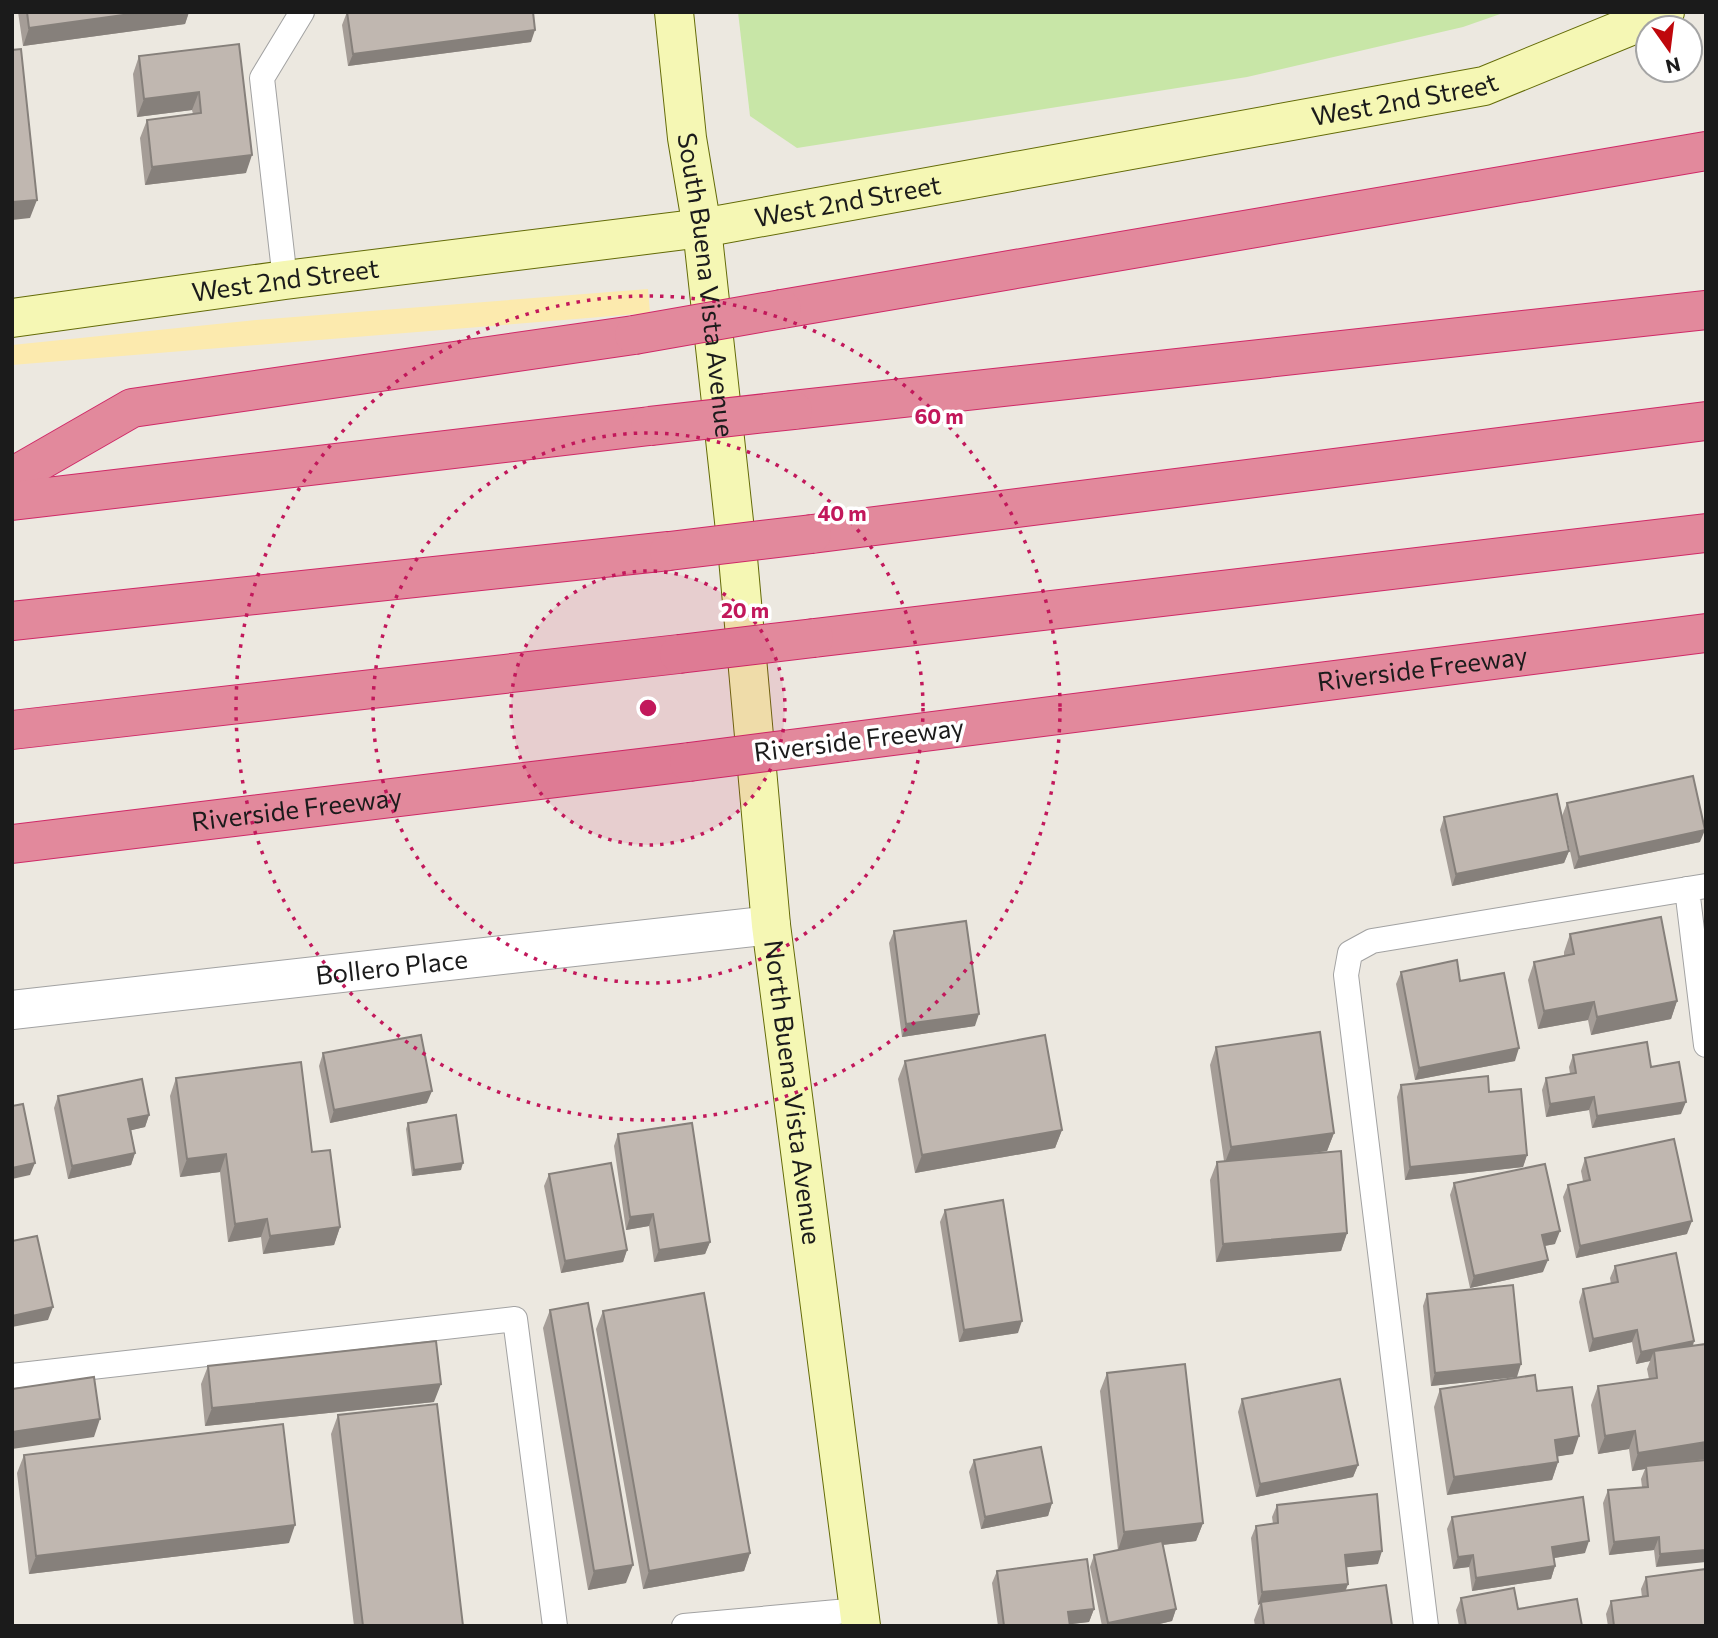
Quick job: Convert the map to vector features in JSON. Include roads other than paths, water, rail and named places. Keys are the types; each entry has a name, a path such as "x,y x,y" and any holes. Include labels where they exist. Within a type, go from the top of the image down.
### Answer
{"highway":[{"path":"12,477 132,408 634,335 1706,151"},
{"path":"12,501 650,426 1706,310"},
{"path":"12,621 669,551 1706,421"},
{"path":"12,730 1706,533"},
{"name":"Riverside Freeway","path":"12,844 689,762 1706,633"}],"main road":[{"name":"South Buena Vista Avenue","path":"674,12 687,138 702,228 738,558"},
{"name":"West 2nd Street","path":"12,318 285,280 702,228 1484,86 1665,12"},
{"name":"North Buena Vista Avenue","path":"738,558 771,925 860,1618"}],"street":[{"name":"Bollero Place","path":"12,1010 771,925"}],"lane":[{"path":"285,280 262,78 302,12"},
{"path":"1426,1626 1346,975 1350,953 1372,941 1696,888 1706,1045"},
{"path":"12,1376 515,1319 555,1626"},
{"path":"684,1626 860,1618"}]}
